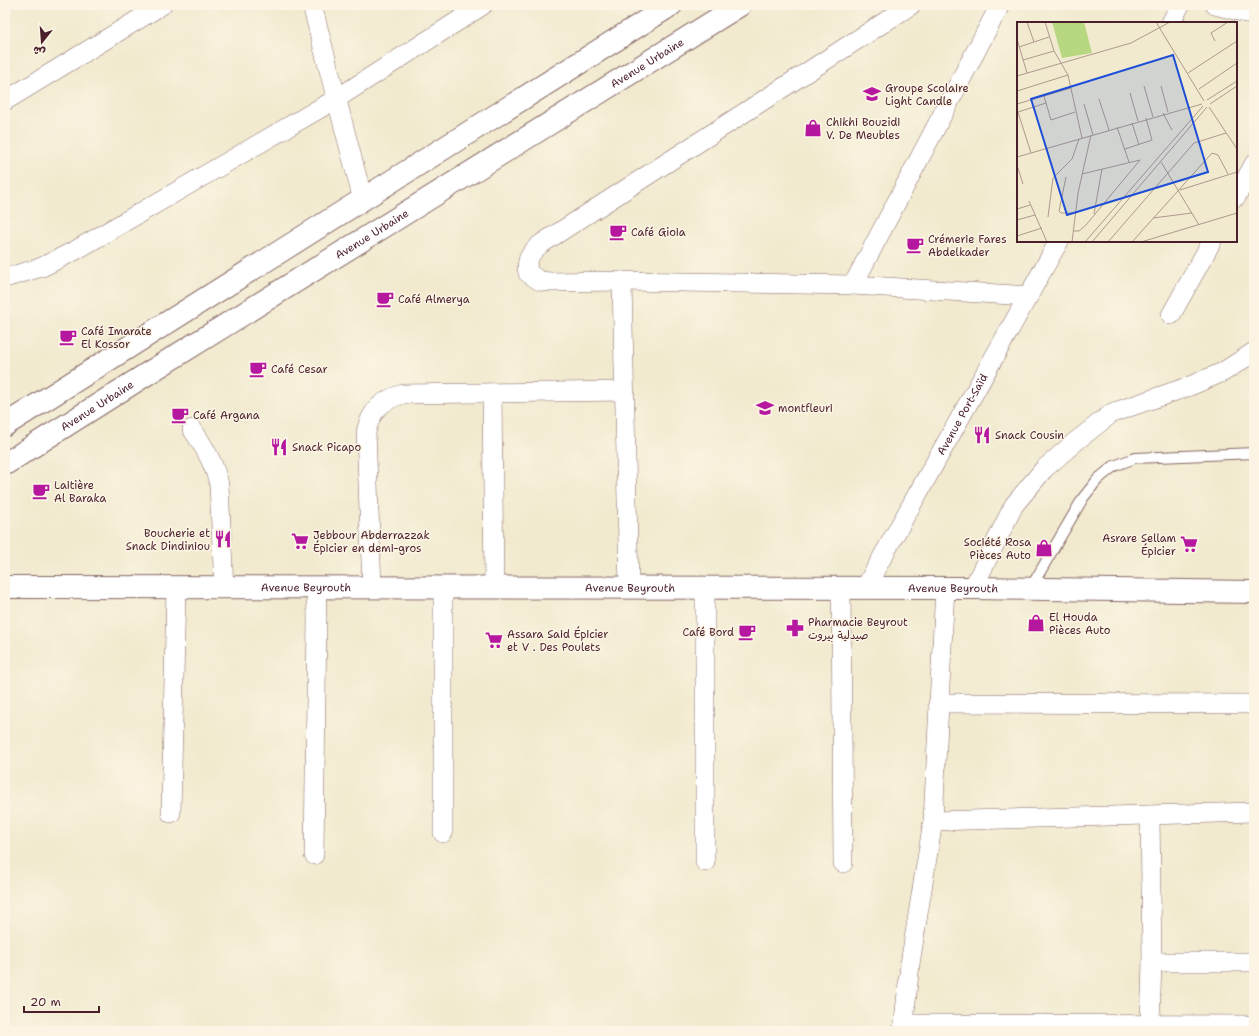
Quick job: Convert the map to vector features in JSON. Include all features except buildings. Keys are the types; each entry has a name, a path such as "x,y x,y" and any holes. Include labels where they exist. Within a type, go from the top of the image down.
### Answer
{"street":[{"path":"5,101 162,5"},
{"path":"312,5 363,200"},
{"path":"5,278 42,267 76,250 336,99 483,5"},
{"path":"5,425 128,346 363,200 671,5"},
{"name":"Avenue Urbaine","path":"5,464 150,372 740,5"},
{"path":"911,5 540,244 531,253 526,266 528,273 540,281 853,285 1029,296"},
{"path":"853,285 1000,5"},
{"path":"1172,22 1180,5"},
{"path":"1215,5 1254,15"},
{"path":"1237,195 1254,164"},
{"name":"Avenue Port-Saïd","path":"865,588 1058,242"},
{"path":"1171,315 1211,242"},
{"path":"622,281 629,588"},
{"path":"973,588 1014,505 1044,469 1075,442 1112,413 1190,386 1216,374 1254,352"},
{"path":"372,588 366,432 373,411 381,403 403,394 624,391"},
{"path":"492,393 494,588"},
{"path":"192,429 211,460 217,473 219,485 224,588"},
{"name":"Avenue Beyrouth","path":"5,587 705,589 973,588 1254,592"},
{"path":"314,855 318,617 316,587"},
{"path":"171,813 176,588"},
{"path":"443,588 443,833"},
{"path":"841,588 843,863"},
{"path":"945,588 933,821 910,964 903,1027 1150,1024 1254,1025"},
{"path":"705,589 705,862"},
{"path":"938,703 1254,704"},
{"path":"933,821 1254,812"},
{"path":"1150,816 1152,962 1150,1024"},
{"path":"1152,962 1254,962"}],"lane":[{"path":"1030,589 1082,498 1098,479 1114,466 1135,458 1254,453"}],"place":[{"name":"Groupe Scolaire Light Candle","path":"872,94"},
{"name":"Chikhi Bouzidi V. De Meubles","path":"813,128"},
{"name":"Café Gioia","path":"618,232"},
{"name":"Crémerie Fares Abdelkader","path":"915,245"},
{"name":"Café Almerya","path":"385,299"},
{"name":"Café Imarate El Kossor","path":"68,337"},
{"name":"Café Cesar","path":"258,369"},
{"name":"montfleuri","path":"765,408"},
{"name":"Café Argana","path":"180,415"},
{"name":"Snack Cousin","path":"982,435"},
{"name":"Snack Picapo","path":"279,447"},
{"name":"Laitière Al Baraka","path":"41,491"},
{"name":"Boucherie et Snack Dindiniou","path":"223,539"},
{"name":"Jebbour Abderrazzak Épicier en demi-gros","path":"300,541"},
{"name":"Asrare Sellam Épicier","path":"1189,544"},
{"name":"Société Rosa Pièces Auto","path":"1044,548"},
{"name":"El Houda Pièces Auto","path":"1036,623"},
{"name":"Pharmacie Beyrout صيدلية بيروت","path":"795,628"},
{"name":"Café Bord","path":"747,632"},
{"name":"Assara Said Épicier et V . Des Poulets","path":"494,640"}]}
